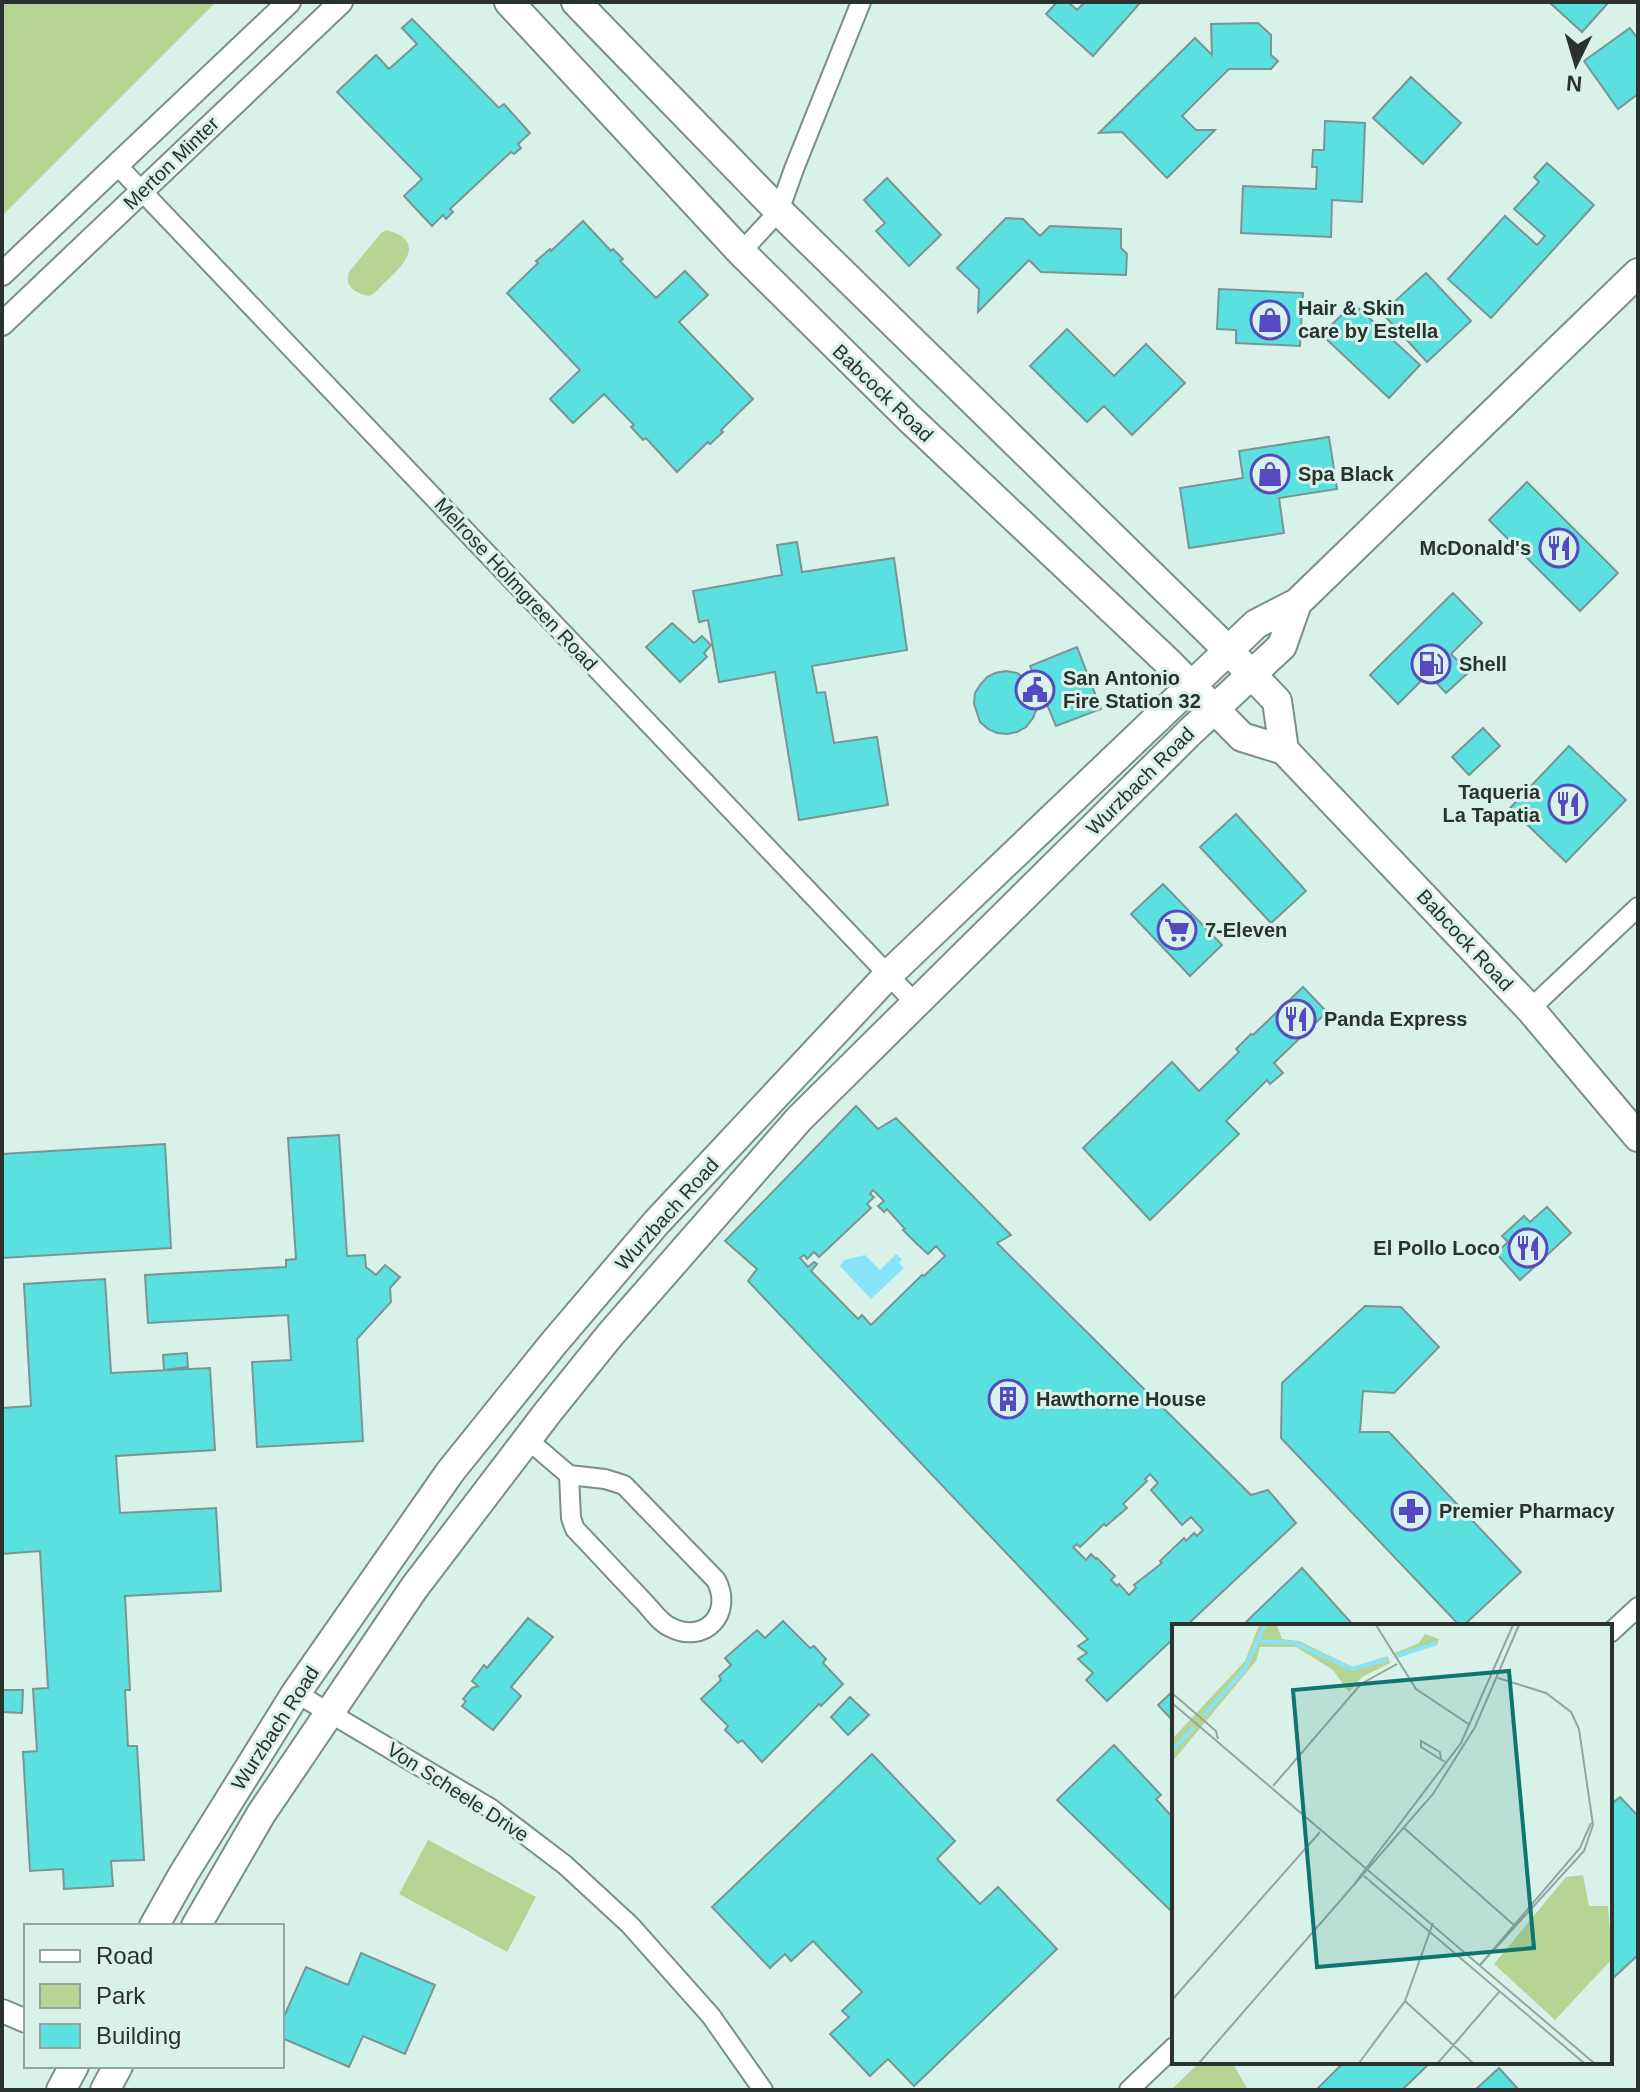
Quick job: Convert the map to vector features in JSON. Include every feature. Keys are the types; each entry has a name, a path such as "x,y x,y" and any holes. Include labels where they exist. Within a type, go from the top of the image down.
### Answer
{"main road":[{"name":"Babcock Road","path":"509,2 741,252 910,419 1170,664 1242,737 1284,750 1530,1009 1638,1137"},
{"path":"576,2 779,211 1277,701 1284,750"},
{"name":"Wurzbach Road","path":"155,1924 296,1693 450,1472 656,1223 888,975 1256,624 1297,603 1638,273"},
{"name":"Wurzbach Road","path":"197,1924 261,1814 414,1588 610,1335 799,1119 1191,731 1282,646 1297,603"},
{"path":"61,2090 73,2068"},
{"path":"105,2090 117,2068"}],"street":[{"name":"Merton Minter","path":"2,274 289,2"},
{"name":"Merton Minter","path":"2,324 341,2"},
{"path":"741,252 779,211 861,2"},
{"name":"Melrose Holmgreen Road","path":"116,164 916,1004"},
{"path":"1530,1009 1638,907"},
{"path":"527,1439 569,1475 605,1479 624,1485 716,1580 722,1603 718,1617 708,1628 694,1632 668,1627 575,1529 571,1518 569,1475"},
{"path":"1612,1631 1638,1607"},
{"name":"Von Scheele Drive","path":"296,1693 490,1808 565,1865 630,1925 701,2004 763,2090"},
{"path":"2,2011 24,2020"},
{"path":"1129,2090 1172,2049"}],"green space":[{"path":"2,2 216,2 2,216"},
{"path":"386,230 406,241 408,255 398,270 375,292 369,296 360,293 350,286 349,272"},
{"path":"428,1840 536,1897 507,1952 399,1894"},
{"path":"1198,2064 1233,2064 1248,2090 1171,2090"}],"water":[{"path":"896,1254 902,1259 899,1263 904,1268 871,1299 840,1266 844,1260 865,1255 880,1270"}],"building":[{"path":"1057,2 1068,2 1077,10 1085,2 1140,3 1093,56 1046,14"},
{"path":"1549,2 1609,2 1582,32"},
{"path":"412,19 499,108 504,104 530,133 518,144 521,148 514,154 511,152 450,209 453,212 446,219 443,215 432,226 404,196 422,179 337,92 376,55 389,69 417,44 402,28"},
{"path":"1258,23 1271,35 1271,55 1278,61 1271,69 1229,69 1182,116 1196,130 1215,130 1167,178 1122,132 1099,133 1195,38 1212,55 1211,24"},
{"path":"1630,28 1638,39 1638,94 1618,109 1584,61"},
{"path":"1411,77 1461,123 1423,164 1373,118"},
{"path":"1325,121 1365,123 1362,202 1332,200 1331,237 1241,233 1243,186 1316,189 1317,167 1312,167 1313,150 1324,150"},
{"path":"1547,163 1594,205 1491,318 1448,279 1505,216 1537,245 1545,236 1514,209 1539,182 1534,177"},
{"path":"887,178 941,235 909,266 876,231 885,223 864,200"},
{"path":"1006,218 1023,219 1040,236 1050,226 1121,229 1121,248 1127,254 1126,275 1041,272 1029,260 978,312 979,289 957,268"},
{"path":"583,221 611,251 613,249 623,259 620,261 656,298 685,271 708,295 679,322 753,399 721,430 723,432 677,472 646,438 643,440 631,427 634,425 604,394 573,423 550,399 580,370 507,293 538,263 536,261"},
{"path":"1426,273 1471,321 1427,362 1382,313"},
{"path":"1219,289 1303,293 1300,346 1236,343 1236,330 1217,329"},
{"path":"1353,303 1420,365 1389,398 1322,335"},
{"path":"1067,329 1114,376 1146,344 1185,383 1132,435 1104,406 1087,422 1030,366"},
{"path":"1329,437 1337,489 1279,498 1284,533 1189,548 1180,488 1243,478 1239,451"},
{"path":"1527,482 1618,573 1580,611 1489,520"},
{"path":"797,542 802,572 894,558 907,650 812,666 817,693 825,692 834,743 877,737 888,805 799,820 775,672 719,682 708,620 699,622 693,591 782,575 777,545"},
{"path":"1453,593 1482,623 1451,654 1469,672 1446,693 1428,674 1398,704 1370,675"},
{"path":"672,623 694,643 702,636 711,645 704,653 707,657 680,682 646,647"},
{"name":"San Antonio Fire Station 32","path":"1077,647 1101,709 1056,726 1043,695 1037,697 1033,718 1017,732 997,733 980,722 974,704 975,693 987,677 1006,671 1017,673 1032,686 1038,684 1030,666"},
{"path":"1483,728 1500,746 1469,775 1452,757"},
{"name":"Taqueria La Tapatia","path":"1569,746 1626,800 1566,862 1510,808"},
{"path":"1236,814 1306,891 1271,923 1200,847"},
{"name":"7-Eleven","path":"1163,884 1222,945 1190,976 1131,914"},
{"path":"1303,987 1327,1012 1274,1063 1283,1073 1270,1084 1267,1080 1226,1121 1239,1134 1150,1220 1083,1148 1172,1062 1199,1091 1239,1052 1236,1049 1251,1034"},
{"name":"Hawthorne House","path":"856,1106 878,1129 896,1118 1011,1235 997,1243 1251,1495 1268,1490 1296,1523 1188,1624 1172,1624 1172,1640 1107,1701 1086,1680 1093,1673 1078,1659 1087,1653 1078,1646 1088,1639 748,1281 757,1269 725,1241","holes":["873,1190 884,1201 878,1206 884,1212 887,1209 928,1254 936,1246 945,1256 871,1325 862,1315 858,1319 811,1271 817,1264 814,1262 808,1267 800,1258 804,1255 807,1259 814,1252 819,1257 871,1208 867,1204 874,1197 870,1194","1150,1474 1158,1483 1151,1490 1182,1525 1191,1517 1203,1530 1186,1541 1184,1538 1160,1561 1162,1563 1134,1585 1136,1588 1129,1595 1111,1580 1115,1576 1097,1558 1091,1554 1086,1560 1073,1547 1077,1544 1080,1547 1127,1508 1123,1504 1147,1481 1145,1479"]},
{"path":"339,1135 347,1256 365,1255 366,1267 376,1275 385,1265 400,1277 390,1288 391,1302 357,1339 363,1441 257,1447 252,1362 291,1360 288,1315 148,1323 145,1275 286,1267 286,1260 296,1259 288,1138"},
{"path":"165,1144 171,1248 2,1258 2,1154"},
{"name":"El Pollo Loco","path":"1547,1207 1571,1233 1520,1280 1496,1253 1508,1242 1502,1236 1524,1216 1530,1222"},
{"path":"105,1279 111,1373 210,1368 215,1450 116,1456 120,1513 216,1508 221,1591 125,1596 130,1690 125,1690 128,1746 137,1746 144,1860 111,1861 113,1886 64,1889 63,1869 30,1871 23,1752 37,1751 33,1689 48,1688 40,1551 2,1554 2,1408 31,1406 24,1284"},
{"path":"1365,1306 1401,1307 1439,1347 1394,1393 1363,1391 1360,1432 1389,1432 1521,1572 1465,1624 1458,1624 1281,1438 1282,1383"},
{"path":"187,1353 188,1367 164,1370 163,1355"},
{"path":"1302,1568 1352,1624 1248,1624 1246,1622"},
{"path":"528,1618 553,1637 511,1687 521,1696 493,1730 462,1706 466,1701 463,1699 472,1688 478,1686 472,1681 484,1665 487,1668"},
{"path":"783,1621 810,1648 814,1646 826,1659 823,1663 843,1684 762,1762 742,1740 738,1743 725,1730 728,1726 701,1699 721,1680 719,1676 731,1665 725,1658 757,1630 765,1638"},
{"path":"2,1690 23,1690 22,1713 2,1712"},
{"path":"1172,1692 1172,1720 1158,1705"},
{"path":"850,1697 869,1715 848,1735 831,1717"},
{"path":"1114,1745 1161,1795 1156,1799 1172,1817 1172,1912 1057,1800"},
{"path":"872,1754 955,1841 937,1859 980,1904 998,1887 1057,1949 914,2086 888,2059 870,2076 830,2034 849,2017 842,2011 862,1992 813,1941 791,1961 785,1954 770,1968 712,1907"},
{"path":"1620,1797 1638,1816 1638,1955 1612,1979 1612,1803"},
{"path":"361,1953 435,1985 405,2054 363,2036 349,2067 284,2039 284,2016 306,1967 348,1985"},
{"path":"1342,2064 1429,2064 1402,2090 1316,2090"},
{"path":"1499,2068 1519,2090 1475,2090"}],"place":[{"name":"Hair & Skin care by Estella","path":"1270,320"},
{"name":"Spa Black","path":"1270,474"},
{"name":"McDonald's","path":"1559,548"},
{"name":"Shell","path":"1431,664"},
{"name":"San Antonio Fire Station 32","path":"1035,690"},
{"name":"Taqueria La Tapatia","path":"1568,804"},
{"name":"7-Eleven","path":"1177,930"},
{"name":"Panda Express","path":"1296,1019"},
{"name":"El Pollo Loco","path":"1528,1248"},
{"name":"Hawthorne House","path":"1008,1399"},
{"name":"Premier Pharmacy","path":"1411,1511"}]}
